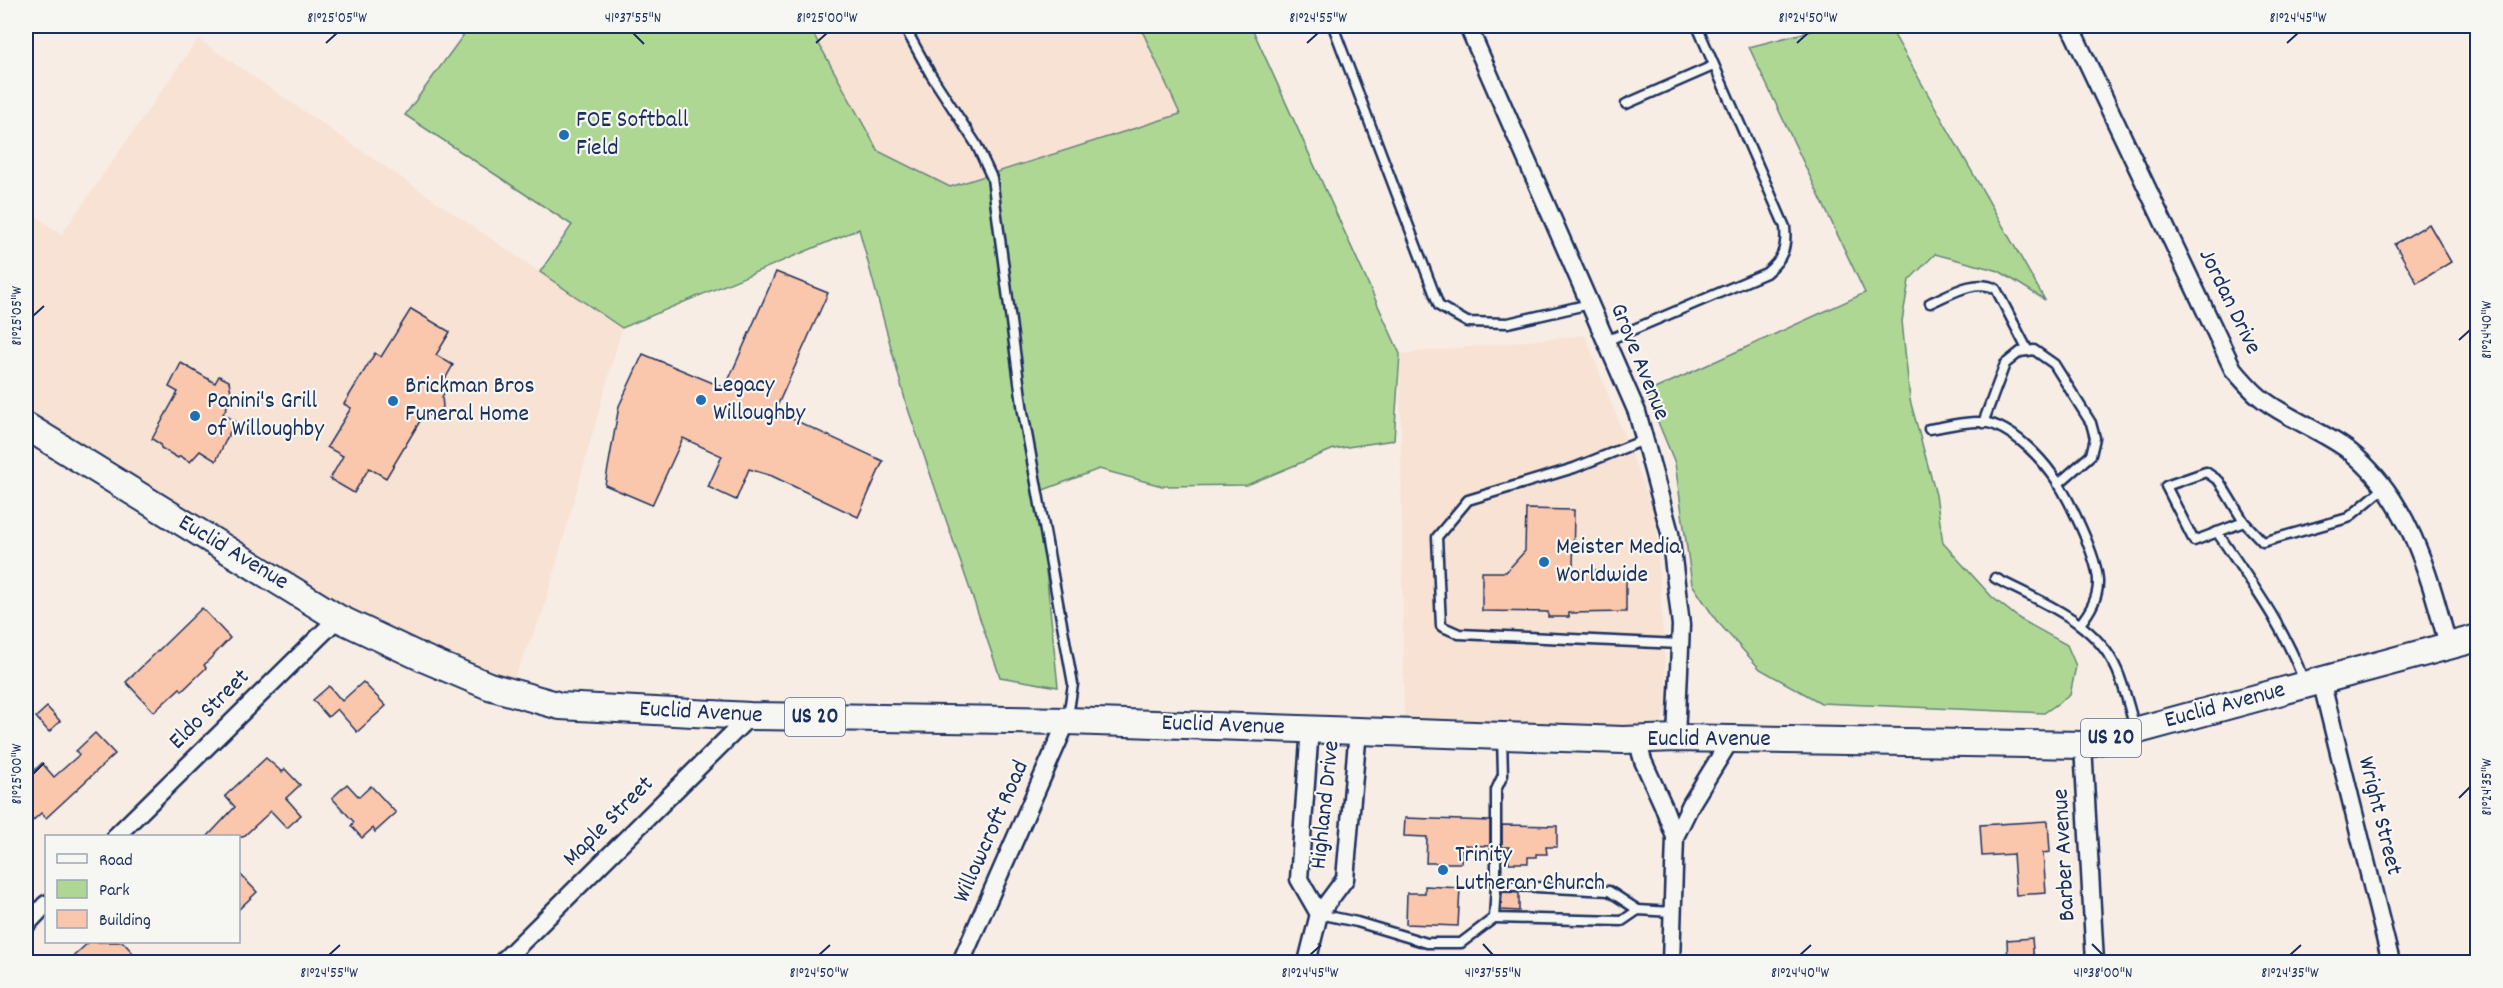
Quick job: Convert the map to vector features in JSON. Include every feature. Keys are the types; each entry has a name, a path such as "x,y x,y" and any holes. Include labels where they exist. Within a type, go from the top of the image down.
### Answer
{"main road":[{"name":"Euclid Avenue","path":"26,426 338,618 489,686 560,706 750,716 1067,721 1637,739 2083,745 2478,638"}],"street":[{"name":"Grove Avenue","path":"1468,26 1637,412 1670,534 1681,625 1676,738"},
{"name":"Jordan Drive","path":"2070,26 2233,369 2264,401 2319,431 2349,451 2396,502 2423,561 2448,645"},
{"name":"Eldo Street","path":"118,835 338,618"},
{"name":"Wright Street","path":"2313,683 2391,963"},
{"name":"Maple Street","path":"502,963 750,716"},
{"name":"Willowcroft Road","path":"961,963 1067,721"},
{"name":"Highland Drive","path":"1311,728 1299,879 1319,914"},
{"name":"Highland Drive","path":"1307,963 1319,914 1345,879 1358,730"},
{"path":"1637,739 1642,761 1675,837 1671,963"},
{"path":"1675,837 1691,804 1731,739"},
{"name":"Barber Avenue","path":"2083,745 2095,963"},
{"path":"26,925 45,905"}],"lane":[{"path":"904,26 931,75 976,144 992,178 1023,412 1073,684 1067,721"},
{"path":"1333,26 1439,306 1467,322 1508,323 1590,304"},
{"path":"1606,341 1766,273 1783,254 1786,243 1785,227 1697,26"},
{"path":"1626,104 1713,66"},
{"path":"1930,303 1978,284 1988,285 1996,289 2028,351"},
{"path":"1983,423 2005,364 2020,352 2034,350 2054,364 2091,423 2095,438 2091,455 2058,484"},
{"path":"1929,429 1983,423 1996,425 2018,439 2053,474 2092,552 2098,583 2091,611 2080,624"},
{"path":"1644,440 1574,468 1468,500 1437,537 1442,626 1459,634 1680,644"},
{"path":"2244,522 2194,541 2166,486 2206,472 2219,481 2244,522 2263,542 2348,518 2384,488"},
{"path":"2217,532 2313,683"},
{"path":"1995,578 2061,611 2089,631 2116,669 2136,731"},
{"path":"1494,918 1496,790 1503,775 1502,734"},
{"path":"1496,885 1609,891 1638,910 1672,912"},
{"path":"1319,914 1357,922 1427,943 1461,943 1494,918 1622,921 1638,910"}],"shaded area":[{"path":"809,26 1140,26 1180,114 950,187 878,151"},
{"path":"198,39 622,328 543,611 515,676 508,684 347,614 26,412 26,208 61,235"},
{"path":"1585,335 1656,518 1667,699 1661,728 1404,718 1400,354"}],"green space":[{"path":"470,26 809,26 878,151 950,187 1180,114 1140,26 1251,26 1400,354 1394,440 1334,449 1247,485 1162,486 1099,469 1038,492 1058,687 1000,677 906,403 859,229 622,328 540,272 572,225 405,115"},
{"path":"1831,26 1889,26 2045,300 1999,271 1935,254 1909,280 1902,321 1910,400 1936,495 1943,543 1992,597 2020,619 2067,645 2076,666 2070,695 2044,713 1821,703 1760,669 1716,620 1692,584 1675,463 1646,393 1865,293 1749,47"}],"building":[{"path":"2429,224 2451,262 2417,283 2395,244"},
{"name":"Legacy Willoughby","path":"776,272 828,293 775,411 883,461 858,517 772,476 749,469 736,500 708,487 722,456 683,438 652,505 605,485 619,406 643,354 725,388"},
{"name":"Brickman Bros Funeral Home","path":"411,309 450,332 436,355 453,365 444,381 449,384 442,397 443,407 437,414 423,416 386,478 369,468 354,493 330,479 343,456 327,447 351,408 344,404 375,353 381,357"},
{"name":"Panini's Grill of Willoughby","path":"181,363 215,383 219,376 229,381 232,397 223,414 235,421 216,461 200,451 190,462 180,456 178,458 161,448 160,444 152,439 178,392 169,387"},
{"name":"Meister Media Worldwide","path":"1526,509 1574,510 1573,569 1608,571 1608,575 1626,575 1626,612 1569,613 1569,617 1548,617 1548,612 1482,611 1482,572 1506,572 1525,551"},
{"path":"202,608 230,638 204,665 206,668 182,691 180,688 154,712 126,682"},
{"path":"363,682 386,706 357,732 337,709 328,717 313,700 329,686 342,701"},
{"path":"47,707 60,721 49,732 36,717"},
{"path":"95,733 115,754 46,818 41,813 26,827 26,779 42,763 54,777 79,755 76,751"},
{"path":"266,758 282,772 285,769 300,785 286,798 301,815 287,828 271,811 243,837 240,835 209,835 235,807 225,796"},
{"path":"347,784 359,797 371,786 396,813 375,832 373,828 362,838 351,826 354,822 332,798"},
{"path":"1405,818 1490,821 1490,846 1462,845 1461,863 1426,863 1427,837 1404,836"},
{"path":"2048,821 2050,852 2043,853 2046,893 2016,895 2013,854 1982,856 1980,825"},
{"path":"1502,825 1557,826 1557,847 1546,847 1547,854 1528,857 1528,863 1509,863 1509,847 1502,847"},
{"path":"240,874 257,892 240,908"},
{"path":"1425,886 1460,888 1458,926 1406,924 1407,893 1425,893"},
{"path":"1502,892 1519,893 1519,911 1501,910"},
{"path":"2032,938 2034,963 2008,963 2007,940"},
{"path":"88,943 124,943 142,963 66,963"}],"place":[{"name":"FOE Softball Field","path":"564,135"},
{"name":"Legacy Willoughby","path":"701,400"},
{"name":"Brickman Bros Funeral Home","path":"393,401"},
{"name":"Panini's Grill of Willoughby","path":"195,416"},
{"name":"Meister Media Worldwide","path":"1544,562"},
{"name":"Trinity Lutheran Church","path":"1443,870"}]}
